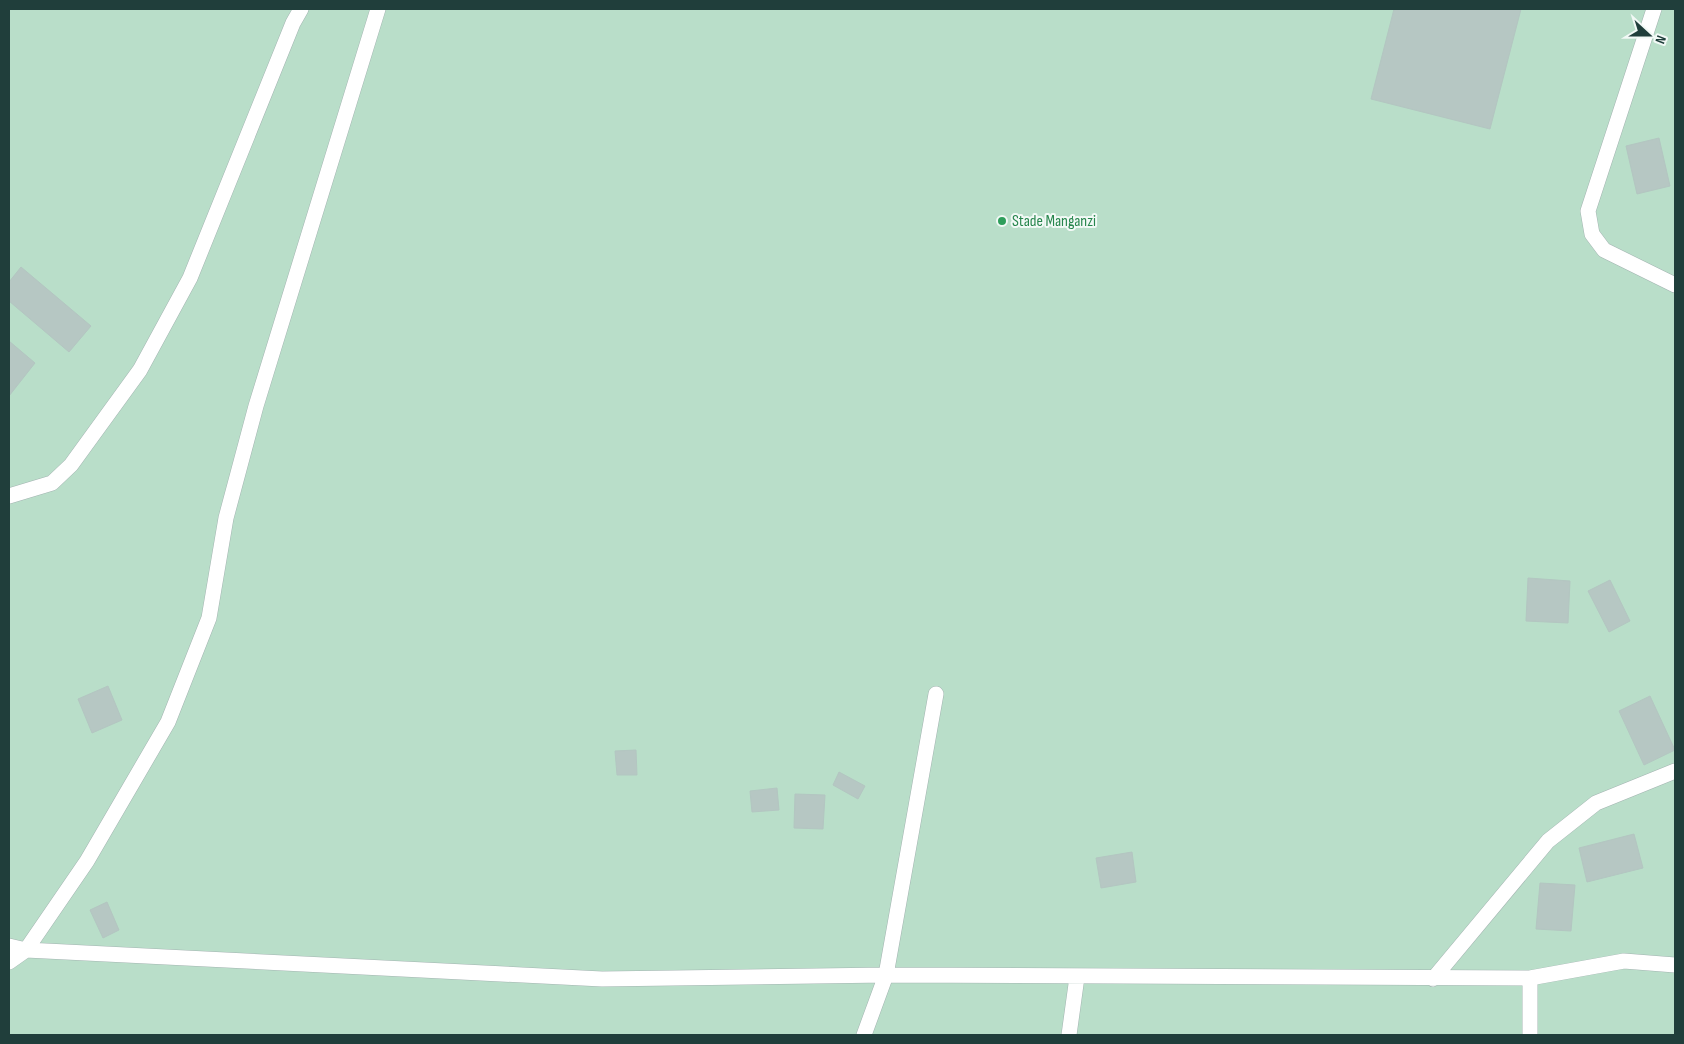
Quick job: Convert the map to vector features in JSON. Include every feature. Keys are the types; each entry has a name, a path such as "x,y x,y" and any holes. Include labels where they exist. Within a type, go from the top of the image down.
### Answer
{"street":[{"path":"9,496 52,483 71,465 140,370 190,278 289,32 301,9"},
{"path":"9,962 26,950 86,861 168,722 209,618 226,518 256,406 378,9"},
{"path":"1654,9 1588,211 1592,234 1604,250 1675,285"},
{"path":"864,1035 886,975 936,694"},
{"path":"1433,979 1548,841 1596,803 1675,771"},
{"path":"9,946 26,950 602,979 886,975 1530,978 1624,961 1675,965"},
{"path":"1069,1035 1077,977"},
{"path":"1530,978 1530,1035"}],"green space":[{"path":"9,9 1675,9 1675,1035 9,1035"}],"building":[{"path":"1394,9 1521,9 1490,129 1371,99"},
{"path":"1659,138 1670,186 1637,194 1626,146"},
{"path":"21,267 91,326 69,352 9,301 9,282"},
{"path":"9,341 35,363 9,396"},
{"path":"1528,578 1570,581 1568,623 1526,621"},
{"path":"1610,580 1630,621 1609,632 1588,591"},
{"path":"108,686 122,720 92,733 78,699"},
{"path":"1650,696 1675,750 1644,765 1619,711"},
{"path":"636,750 637,775 617,775 615,751"},
{"path":"839,772 865,786 858,799 833,785"},
{"path":"777,788 779,810 752,812 750,791"},
{"path":"795,794 825,795 823,829 794,828"},
{"path":"1634,834 1643,868 1587,882 1579,848"},
{"path":"1132,852 1136,882 1101,888 1096,858"},
{"path":"1540,883 1575,885 1571,931 1536,929"},
{"path":"107,902 119,930 103,938 90,910"}],"place":[{"name":"Stade Manganzi","path":"1002,221"}]}
